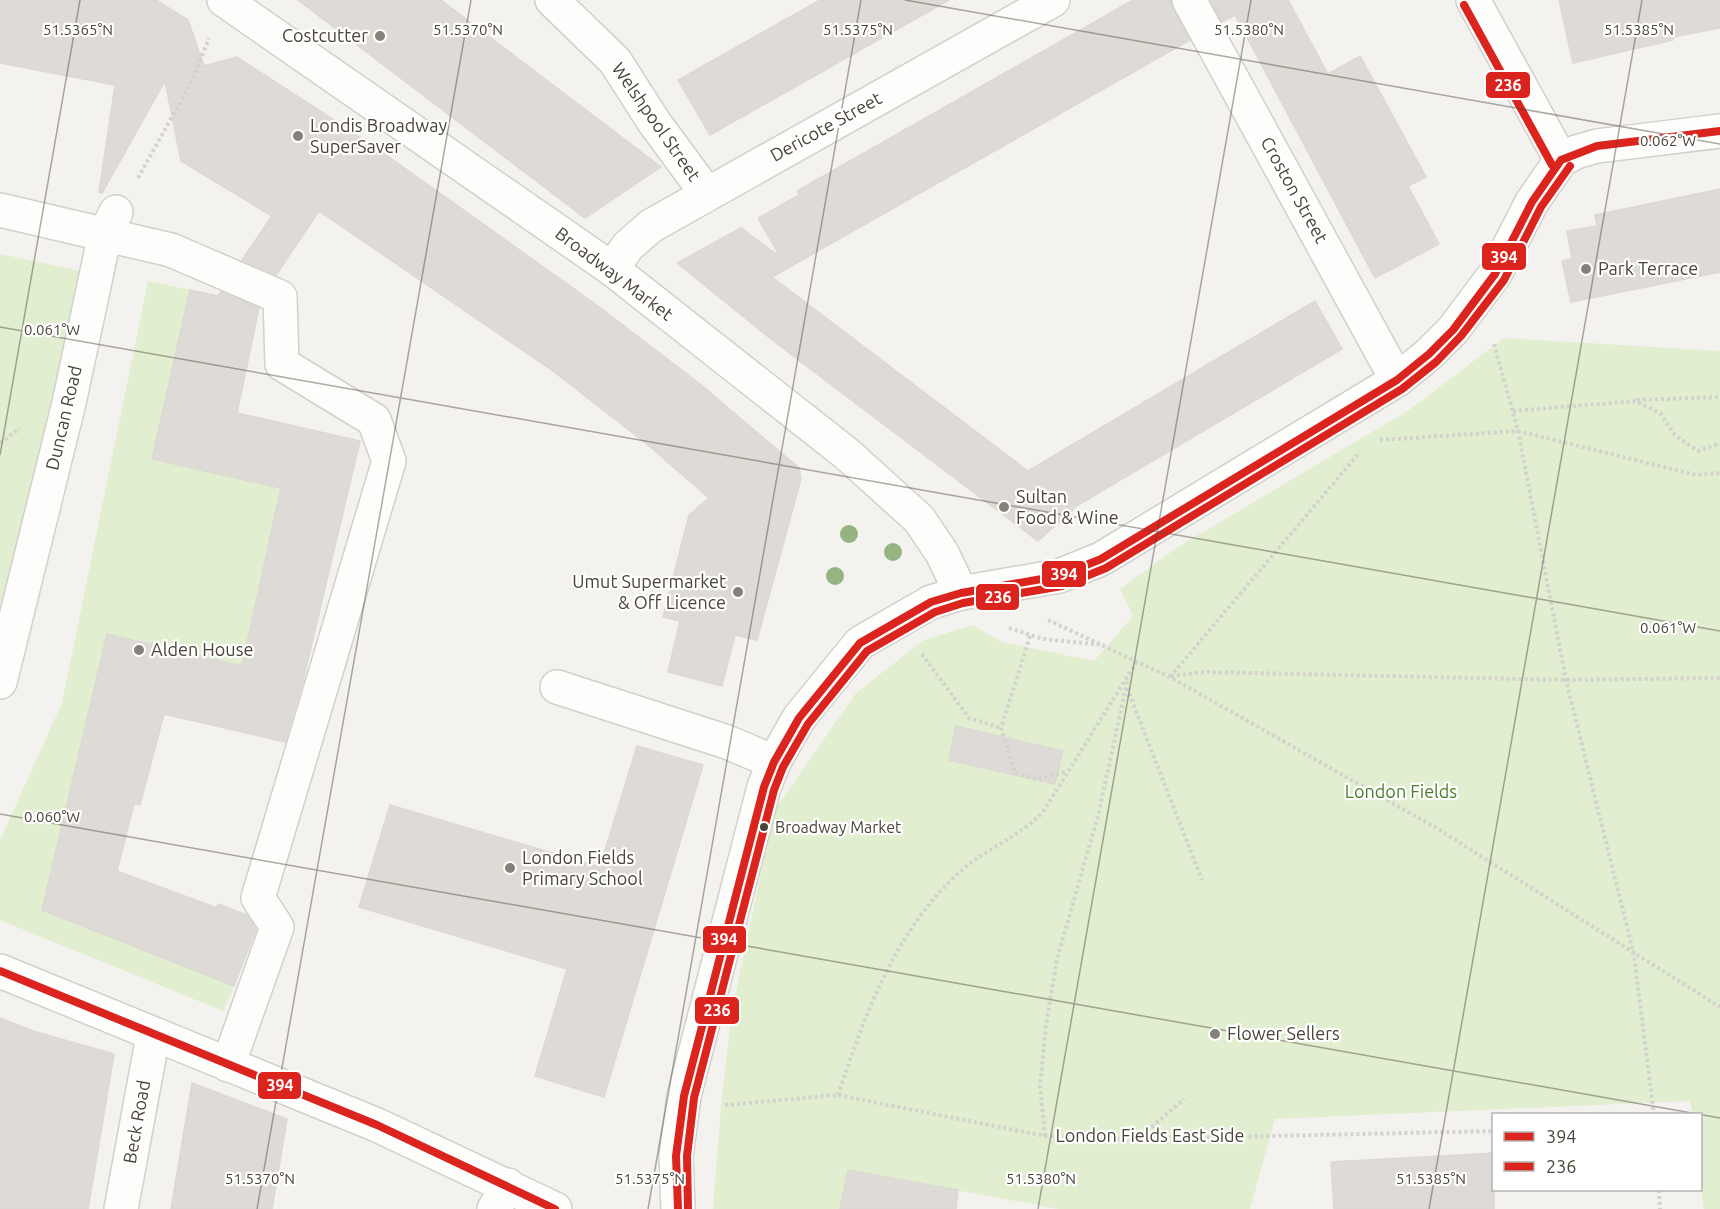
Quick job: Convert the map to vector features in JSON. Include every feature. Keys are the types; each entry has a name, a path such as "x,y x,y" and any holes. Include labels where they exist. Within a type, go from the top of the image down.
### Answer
{"street":[{"name":"Welshpool Street","path":"552,0 615,61 654,122 707,194"},
{"name":"Dericote Street","path":"612,269 628,246 651,226 1053,0"},
{"name":"Croston Street","path":"1190,0 1397,380"},
{"path":"1473,0 1517,84 1562,160"},
{"name":"Broadway Market","path":"226,1 612,269 847,454 920,519 931,535 961,593"},
{"path":"678,1209 676,1156 684,1096 753,826 774,762 799,718 860,643 931,602 961,593 1059,576 1101,559 1397,380 1453,330 1495,274 1532,202 1562,160 1576,152 1598,146 1720,131"},
{"path":"0,210 110,223 280,297 282,364 374,420 389,461 258,898 277,927 228,1065"},
{"name":"Duncan Road","path":"0,682 69,403 110,223"},
{"path":"557,687 734,744 774,762"},
{"path":"0,971 153,1036 377,1125 501,1197 555,1209"},
{"name":"Beck Road","path":"121,1209 153,1036"}],"path":[{"path":"110,223 193,78 199,59 226,1"},
{"path":"1492,336 1518,431 1566,680 1634,955 1654,1113"},
{"path":"1513,411 1635,400 1720,396"},
{"path":"1635,400 1660,413 1675,435 1698,451 1720,443"},
{"path":"1369,441 1518,431 1696,475 1720,472"},
{"path":"1170,676 1361,450"},
{"path":"1043,618 1170,676 1438,829 1634,955 1720,1007"},
{"path":"1002,624 1030,636 1069,644 1108,646"},
{"path":"1030,636 1001,729 1015,773 1037,779 1069,771"},
{"path":"919,650 969,718 1001,729"},
{"path":"838,1095 866,1012 916,920 962,869 1028,827 1043,812 1137,661"},
{"path":"1170,676 1207,672 1566,680 1720,678"},
{"path":"1045,1136 1040,1086 1046,1025 1057,959 1098,816 1129,675"},
{"path":"1126,687 1202,880"},
{"name":"London Fields East Side","path":"721,1107 730,1103 838,1095 1045,1136 1137,1139 1492,1131"},
{"path":"1137,1139 1184,1099"},
{"path":"1659,1191 1660,1209"}],"green space":[{"path":"0,254 80,271 28,519 0,623"},
{"path":"148,281 190,290 153,458 281,488 242,666 107,634 42,910 234,986 223,1011 0,920 0,840 62,703"},
{"name":"London Fields","path":"1504,338 1720,351 1720,1209 1704,1209 1701,1191 1702,1113 1692,1113 1690,1101 1275,1119 1250,1209 1059,1209 848,1170 840,1209 713,1209 731,1016 774,811 856,693 924,640 973,625 1002,642 1094,661 1133,616 1120,589 1178,547 1409,410"}],"building":[{"path":"0,0 156,0 188,20 204,66 237,57 368,142 598,306 700,384 799,468 801,479 757,640 735,635 722,686 668,672 680,621 663,617 689,515 709,498 648,445 553,371 319,211 276,275 242,260 272,216 181,161 165,81 102,193 99,192 115,85 0,63"},
{"path":"298,0 441,0 661,167 585,218"},
{"path":"820,0 949,0 710,135 678,80"},
{"path":"1133,0 1170,0 1190,40 772,277 1028,471 1315,301 1342,349 1078,505 1038,541 776,343 677,263 741,228 780,257 758,218 799,195 797,191"},
{"path":"1210,0 1288,0 1328,74 1360,56 1426,177 1408,186 1439,244 1375,278 1235,15 1222,22"},
{"path":"1559,0 1720,0 1720,28 1673,37 1673,40 1573,63"},
{"path":"1720,189 1720,272 1571,302 1562,261 1572,259 1567,231 1597,226 1595,215"},
{"name":"Alden House","path":"190,290 218,296 221,292 259,308 237,413 360,441 303,681 285,742 164,714 140,805 134,804 117,871 217,908 218,904 247,915 256,929 234,986 42,910 107,634 242,666 281,488 152,459"},
{"path":"956,726 1063,751 1055,784 949,760"},
{"path":"637,746 703,765 604,1097 535,1076 567,969 359,907 390,805 600,867"},
{"path":"0,1018 33,1031 114,1054 88,1209 0,1209"},
{"path":"192,1083 287,1119 272,1209 171,1209"},
{"path":"1492,1153 1494,1209 1334,1209 1331,1162"},
{"path":"848,1170 958,1190 956,1209 840,1209"}],"transit line":[{"name":"236","path":"1464,5 1552,165"},
{"name":"394","path":"678,1209 676,1156 684,1096 764,787 774,762 799,718 860,643 931,602 961,593 1059,576 1101,559 1397,380 1429,354 1453,330 1495,274 1532,202 1561,160 1597,146 1720,131"},
{"name":"236","path":"688,1209 687,1156 694,1098 774,790 783,767 808,724 867,651 935,612 963,603 1062,586 1106,568 1402,389 1436,362 1461,336 1504,280 1541,207 1570,166"},
{"name":"394","path":"0,971 377,1125 555,1209"}],"place":[{"name":"Costcutter","path":"380,36"},
{"name":"Londis Broadway SuperSaver","path":"298,136"},
{"name":"Park Terrace","path":"1586,269"},
{"name":"Sultan Food & Wine","path":"1004,507"},
{"name":"Umut Supermarket & Off Licence","path":"738,592"},
{"name":"Alden House","path":"139,650"},
{"name":"Broadway Market","path":"764,827"},
{"name":"London Fields Primary School","path":"510,868"},
{"name":"Flower Sellers","path":"1215,1034"}]}
